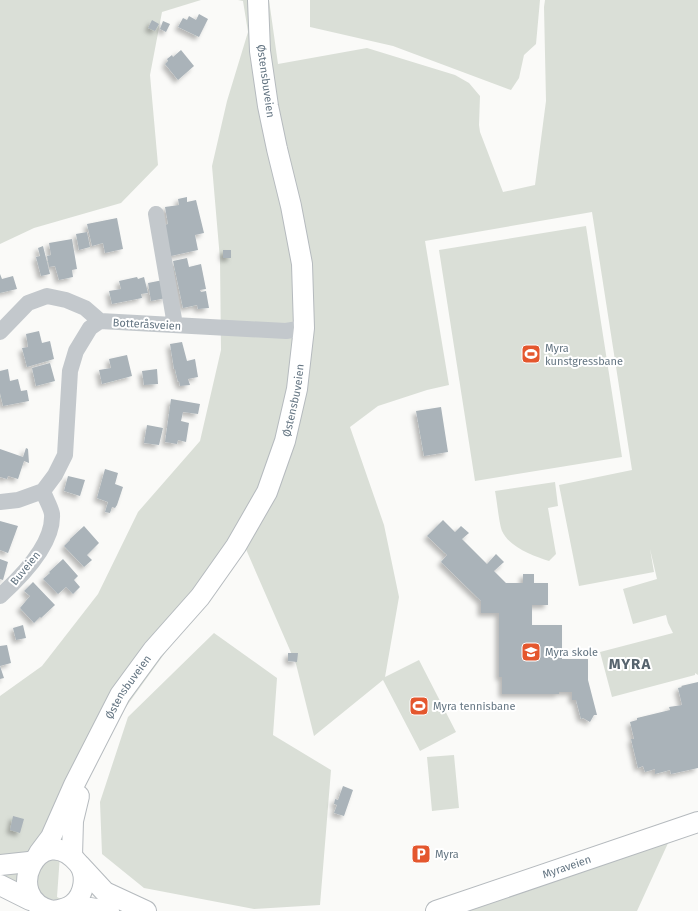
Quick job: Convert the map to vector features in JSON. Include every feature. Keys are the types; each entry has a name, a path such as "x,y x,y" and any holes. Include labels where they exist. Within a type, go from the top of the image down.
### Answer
{"main road":[{"name":"Østensbuveien","path":"34,858 50,837 93,746 120,696 153,650 200,597 236,546 267,492 287,434 297,389 304,328 302,264 291,206 268,106 260,51 258,0"},
{"name":"Østensbuveien","path":"76,861 73,821 93,746"},
{"name":"Myraveien","path":"436,911 698,822"},
{"path":"0,865 34,858 51,850 62,851 76,861 105,892 146,911"},
{"path":"30,900 24,890 24,873 34,858"},
{"path":"56,910 74,904 82,892 84,875 76,861"},
{"path":"0,885 30,900 42,909 56,910 90,908 109,911"}],"street":[{"path":"156,214 175,326"},
{"path":"0,332 28,303 47,296 66,300 84,308 100,321"},
{"name":"Botteråsveien","path":"43,491 65,455 70,371 76,350 90,328 100,321 286,331 304,328"},
{"path":"0,502 18,500 43,491"},
{"name":"Buveien","path":"0,596 18,579 37,557 49,531 52,514 43,491"}],"shaded area":[{"path":"0,0 201,0 162,12 150,75 158,165 121,203 34,228 0,244"},
{"path":"238,0 269,0 278,64 367,48 455,75 469,83 480,96 480,132 503,192 535,185 546,101 545,0 698,0 698,675 695,673 695,675 612,697 600,652 673,633 666,615 633,624 623,589 657,579 650,549 654,572 579,586 559,485 632,470 592,212 425,241 449,385 427,390 378,406 350,427 384,525 399,597 385,677 419,660 456,732 420,751 383,680 314,736 296,664 245,547 204,599 102,740 60,855 57,897 84,911 32,911 0,876 0,696 42,666 98,594 138,512 200,441 221,350 220,259 212,166 227,101 248,32 243,1"},
{"path":"310,0 540,0 536,44 524,55 519,78 511,90 393,46 310,27"},
{"name":"Myra kunstgressbane","path":"586,226 622,457 475,481 439,250"},
{"path":"555,482 558,506 548,508 556,554 549,561 522,550 505,537 501,527 495,491"},
{"path":"214,633 277,678 273,735 331,770 320,905 254,909 144,888 102,854 100,802 128,717"},
{"path":"454,755 459,808 432,811 427,757"},
{"path":"669,841 637,911 458,911"}],"building":[{"path":"199,14 208,19 199,37 178,27 183,18 187,20 189,16 196,20"},
{"path":"152,20 159,24 155,31 148,28"},
{"path":"163,21 170,24 166,32 160,29"},
{"path":"181,50 194,66 178,80 165,64 168,61 167,59 172,55 173,57"},
{"path":"187,197 187,202 196,200 204,233 195,235 198,250 171,256 164,225 168,224 165,207 179,205 178,199"},
{"path":"117,218 123,249 105,253 103,243 92,246 87,224"},
{"path":"87,232 90,247 79,250 76,234"},
{"path":"72,239 77,269 72,270 73,277 59,280 55,266 49,267 47,256 51,255 49,243"},
{"path":"43,246 50,274 41,276 36,257 40,256 38,248"},
{"path":"223,250 231,250 231,258 223,258"},
{"path":"187,258 189,267 201,264 206,289 200,290 201,292 206,291 209,308 198,309 197,305 183,308 173,261"},
{"path":"0,274 2,279 13,276 17,289 0,293"},
{"path":"137,277 138,279 144,277 148,293 141,294 142,298 112,304 109,291 121,289 119,281"},
{"path":"163,280 166,298 151,301 148,283"},
{"path":"39,331 42,343 50,341 54,359 27,367 22,348 28,347 26,334"},
{"path":"182,342 187,361 195,359 198,377 188,379 190,385 180,386 174,369 170,344"},
{"path":"127,355 132,376 102,384 99,370 111,368 109,359"},
{"path":"50,363 55,381 36,386 32,368"},
{"path":"8,369 10,381 18,379 21,391 27,390 29,401 3,406 0,393 0,371"},
{"path":"157,369 158,384 144,385 142,371"},
{"path":"171,399 200,404 198,414 183,412 181,421 189,423 186,442 178,440 177,444 165,442"},
{"path":"441,407 448,452 424,456 416,411"},
{"path":"147,425 163,428 159,445 144,443"},
{"path":"26,448 28,449 29,463 24,461 18,479 8,476 7,479 0,477 0,449 23,457"},
{"path":"105,469 118,473 115,484 123,487 117,505 115,508 112,507 110,513 105,512 108,502 97,498"},
{"path":"68,476 85,480 80,496 64,491"},
{"path":"443,520 455,532 461,526 469,533 462,539 487,564 496,554 504,562 494,571 506,583 523,583 523,574 534,574 534,583 548,583 548,605 532,605 532,625 562,625 562,659 588,659 588,680 597,715 594,715 590,722 583,718 581,719 576,700 572,700 572,692 559,692 559,694 502,694 502,677 499,677 499,613 481,613 481,601 441,562 447,555 427,536"},
{"path":"0,521 18,526 8,553 0,550"},
{"path":"84,526 99,543 87,555 92,560 84,567 64,546"},
{"path":"0,559 8,562 3,580 0,579"},
{"path":"63,559 78,576 74,580 80,587 73,594 66,587 58,594 43,579"},
{"path":"33,582 55,605 34,623 20,608 30,596 24,591"},
{"path":"23,625 26,638 16,640 13,628"},
{"path":"7,645 11,663 0,666 0,646"},
{"path":"288,653 298,653 297,662 288,661"},
{"path":"0,666 4,678 0,679"},
{"path":"698,682 698,768 671,774 670,770 655,774 655,769 645,772 643,766 638,768 631,739 634,739 630,722 637,720 637,718 670,710 669,707 682,705 678,688"},
{"path":"343,786 353,790 344,816 334,813 337,805 334,804 335,799 338,800"},
{"path":"13,816 24,819 20,833 10,830"}],"place":[{"name":"Myra kunstgressbane","path":"531,354"},
{"name":"Myra skole","path":"531,652"},
{"name":"Myra tennisbane","path":"419,706"},
{"name":"Myra","path":"421,854"}],"district":[{"name":"MYRA","path":"630,664"}]}
